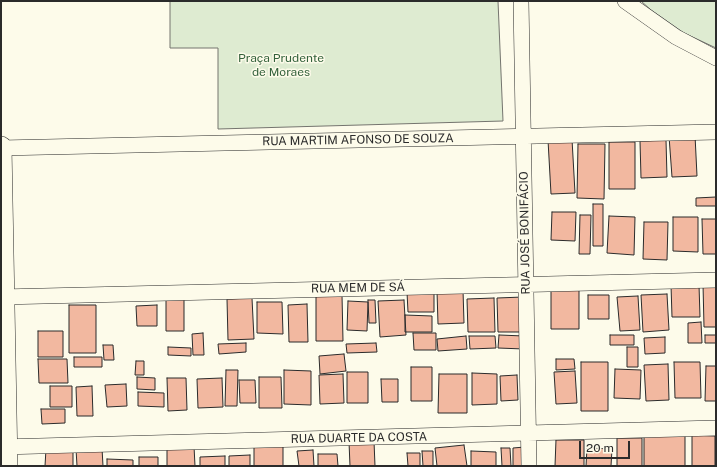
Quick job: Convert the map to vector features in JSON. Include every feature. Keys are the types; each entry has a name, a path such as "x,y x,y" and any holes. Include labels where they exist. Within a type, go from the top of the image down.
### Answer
{"street":[{"name":"RUA JOSÉ BONIFÁCIO","path":"521,1 529,466"},
{"path":"625,1 676,37 716,58"},
{"name":"RUA MARTIM AFONSO DE SOUZA","path":"1,148 716,132"},
{"path":"1,148 5,453"},
{"name":"RUA MEM DE SÁ","path":"2,297 716,280"},
{"name":"RUA DUARTE DA COSTA","path":"5,453 716,428"}],"green space":[{"name":"Praça Prudente de Moraes","path":"170,1 498,1 503,121 218,129 218,48 170,48"},
{"path":"641,1 716,1 716,48 684,33 651,10"}],"building":[{"path":"695,135 697,176 672,177 669,136"},
{"path":"572,139 575,193 551,194 548,140"},
{"path":"666,140 667,177 641,178 640,141"},
{"path":"609,142 635,142 635,189 609,189"},
{"path":"578,144 605,144 604,199 577,198"},
{"path":"716,197 716,206 696,206 696,198"},
{"path":"593,204 603,204 603,246 593,246"},
{"path":"552,212 576,212 575,241 551,240"},
{"path":"580,215 591,215 590,254 579,254"},
{"path":"609,216 635,217 634,255 607,253"},
{"path":"673,217 698,217 698,252 673,251"},
{"path":"702,219 716,219 716,254 703,254"},
{"path":"644,222 668,222 667,260 643,259"},
{"path":"703,284 716,284 716,327 704,327"},
{"path":"671,285 699,285 700,317 672,317"},
{"path":"551,288 579,288 579,329 551,329"},
{"path":"463,290 464,323 438,324 437,291"},
{"path":"407,292 434,293 434,312 408,312"},
{"path":"667,294 669,330 643,332 641,295"},
{"path":"316,295 342,295 343,341 316,341"},
{"path":"588,295 609,295 609,319 588,319"},
{"path":"638,296 640,330 620,331 617,297"},
{"path":"523,297 524,332 498,332 497,298"},
{"path":"166,298 184,299 184,331 166,331"},
{"path":"252,298 254,339 228,340 227,299"},
{"path":"494,298 495,332 468,332 467,299"},
{"path":"368,300 375,300 376,323 369,323"},
{"path":"404,300 406,335 380,337 378,301"},
{"path":"348,301 368,302 367,331 347,330"},
{"path":"257,302 282,302 283,334 257,333"},
{"path":"307,304 308,342 289,342 288,305"},
{"path":"69,305 96,305 96,353 69,353"},
{"path":"157,305 157,326 137,326 136,306"},
{"path":"405,315 432,316 432,332 405,332"},
{"path":"701,322 702,343 688,343 688,323"},
{"path":"38,331 63,331 63,357 38,357"},
{"path":"203,333 204,355 193,355 192,334"},
{"path":"413,333 436,333 436,350 414,350"},
{"path":"499,335 524,336 524,349 498,348"},
{"path":"610,335 634,335 634,345 610,345"},
{"path":"705,335 716,335 716,343 705,343"},
{"path":"466,336 467,349 438,351 437,339"},
{"path":"469,336 495,336 496,348 470,349"},
{"path":"665,337 665,353 645,354 644,338"},
{"path":"246,343 246,352 219,354 218,344"},
{"path":"376,343 377,352 347,353 346,344"},
{"path":"103,345 113,345 114,360 104,360"},
{"path":"168,347 191,348 191,356 168,355"},
{"path":"627,347 638,347 638,367 627,367"},
{"path":"344,354 346,371 320,374 319,356"},
{"path":"74,357 102,357 102,367 74,367"},
{"path":"38,359 67,359 68,383 39,383"},
{"path":"556,359 574,359 575,369 556,370"},
{"path":"136,361 144,361 144,375 135,375"},
{"path":"581,362 608,362 608,411 581,411"},
{"path":"674,362 700,362 701,398 675,398"},
{"path":"668,364 669,400 646,401 644,365"},
{"path":"706,366 716,366 716,401 705,401"},
{"path":"411,367 432,367 432,401 411,401"},
{"path":"615,369 641,370 640,399 614,398"},
{"path":"226,370 238,370 237,406 225,406"},
{"path":"284,370 311,371 311,405 284,404"},
{"path":"575,371 577,403 556,404 554,372"},
{"path":"347,372 368,372 368,403 347,403"},
{"path":"472,373 497,374 497,404 472,405"},
{"path":"343,374 344,403 320,404 319,375"},
{"path":"439,374 467,374 467,413 438,413"},
{"path":"517,375 518,400 501,401 500,376"},
{"path":"137,377 155,378 155,390 137,389"},
{"path":"259,377 281,377 282,408 259,408"},
{"path":"167,378 186,378 187,410 168,411"},
{"path":"222,378 223,407 198,408 197,379"},
{"path":"381,379 398,379 398,402 382,402"},
{"path":"239,380 255,380 256,403 240,403"},
{"path":"126,384 127,406 107,407 105,385"},
{"path":"50,386 72,386 72,407 50,407"},
{"path":"92,386 93,416 77,416 76,387"},
{"path":"138,392 164,393 164,407 138,406"},
{"path":"41,409 65,409 65,423 42,424"},
{"path":"685,435 685,466 644,466 644,436"},
{"path":"692,435 715,436 715,466 692,466"},
{"path":"617,438 642,438 642,466 617,466"},
{"path":"556,440 584,440 584,466 555,466"},
{"path":"374,441 375,466 350,466 349,442"},
{"path":"254,444 283,444 283,466 254,466"},
{"path":"464,445 467,466 437,466 435,448"},
{"path":"194,446 195,466 167,466 167,447"},
{"path":"525,447 525,466 513,466 513,448"},
{"path":"102,448 103,466 77,466 76,449"},
{"path":"501,448 510,448 511,466 502,466"},
{"path":"587,448 612,449 611,466 586,466"},
{"path":"46,449 73,450 73,466 45,466"},
{"path":"313,450 314,466 299,466 297,451"},
{"path":"422,451 433,451 433,466 423,466"},
{"path":"471,451 496,452 496,466 471,466"},
{"path":"407,453 420,453 420,466 408,466"},
{"path":"318,454 337,454 338,466 318,466"},
{"path":"250,455 250,466 229,466 229,456"},
{"path":"225,456 225,466 200,466 200,457"},
{"path":"139,457 158,457 158,466 139,466"},
{"path":"107,459 133,460 133,466 107,466"}]}
